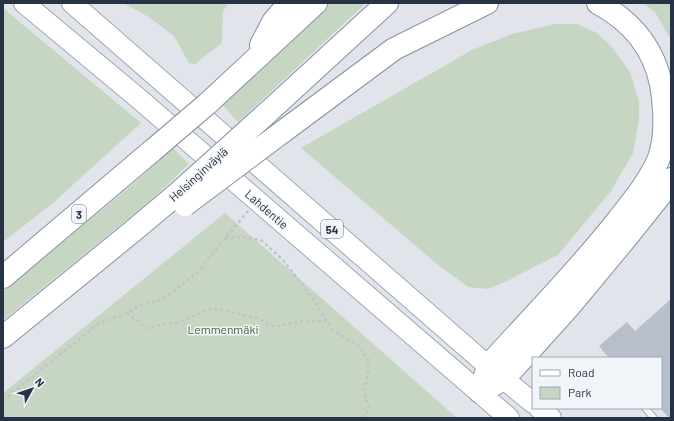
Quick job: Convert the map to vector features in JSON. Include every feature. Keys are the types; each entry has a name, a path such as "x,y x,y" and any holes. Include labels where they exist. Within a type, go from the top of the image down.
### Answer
{"highway":[{"path":"252,62 273,22 289,3"},
{"name":"3","path":"3,277 207,104 316,3"},
{"name":"Helsinginväylä","path":"3,337 133,231 180,200 266,114 387,3"},
{"path":"180,200 281,133 394,49 487,3"},
{"path":"480,392 641,191 658,159 664,134 664,110 658,72 650,53 629,25 617,14 598,3"},
{"path":"496,373 568,308 627,238 671,179"}],"main road":[{"name":"Lahdentie","path":"24,3 138,98 509,418"},
{"name":"54","path":"72,3 496,373 532,402"},
{"path":"540,409 551,418"}],"lane":[{"path":"646,409 654,418"}],"path":[{"path":"3,400 98,324 127,313 142,304 162,300 197,273 257,200"},
{"path":"226,238 243,237 261,240 283,260 312,299 331,328 346,339 358,345 368,359 368,372 364,391 369,410 361,418"},
{"path":"127,313 146,328 179,322 213,308 257,318 275,327 303,321 326,321"}],"green space":[{"path":"123,3 228,3 223,12 222,43 195,64 189,63 174,36 147,16"},
{"path":"329,3 366,3 238,122 221,103"},
{"path":"643,3 671,3 671,40 655,12"},
{"path":"3,8 141,123 53,203 3,242"},
{"path":"555,24 577,24 597,33 611,46 630,72 639,101 639,121 633,153 611,191 558,255 507,281 488,289 468,287 437,264 301,148 472,50 512,34"},
{"path":"173,148 189,164 149,202 3,320 3,291 133,184"},
{"name":"Lemmenmäki","path":"225,213 457,418 3,418 3,393"}],"building":[{"path":"671,299 671,418 669,418 661,409 662,357 608,357 599,346 627,322 635,331"}]}
